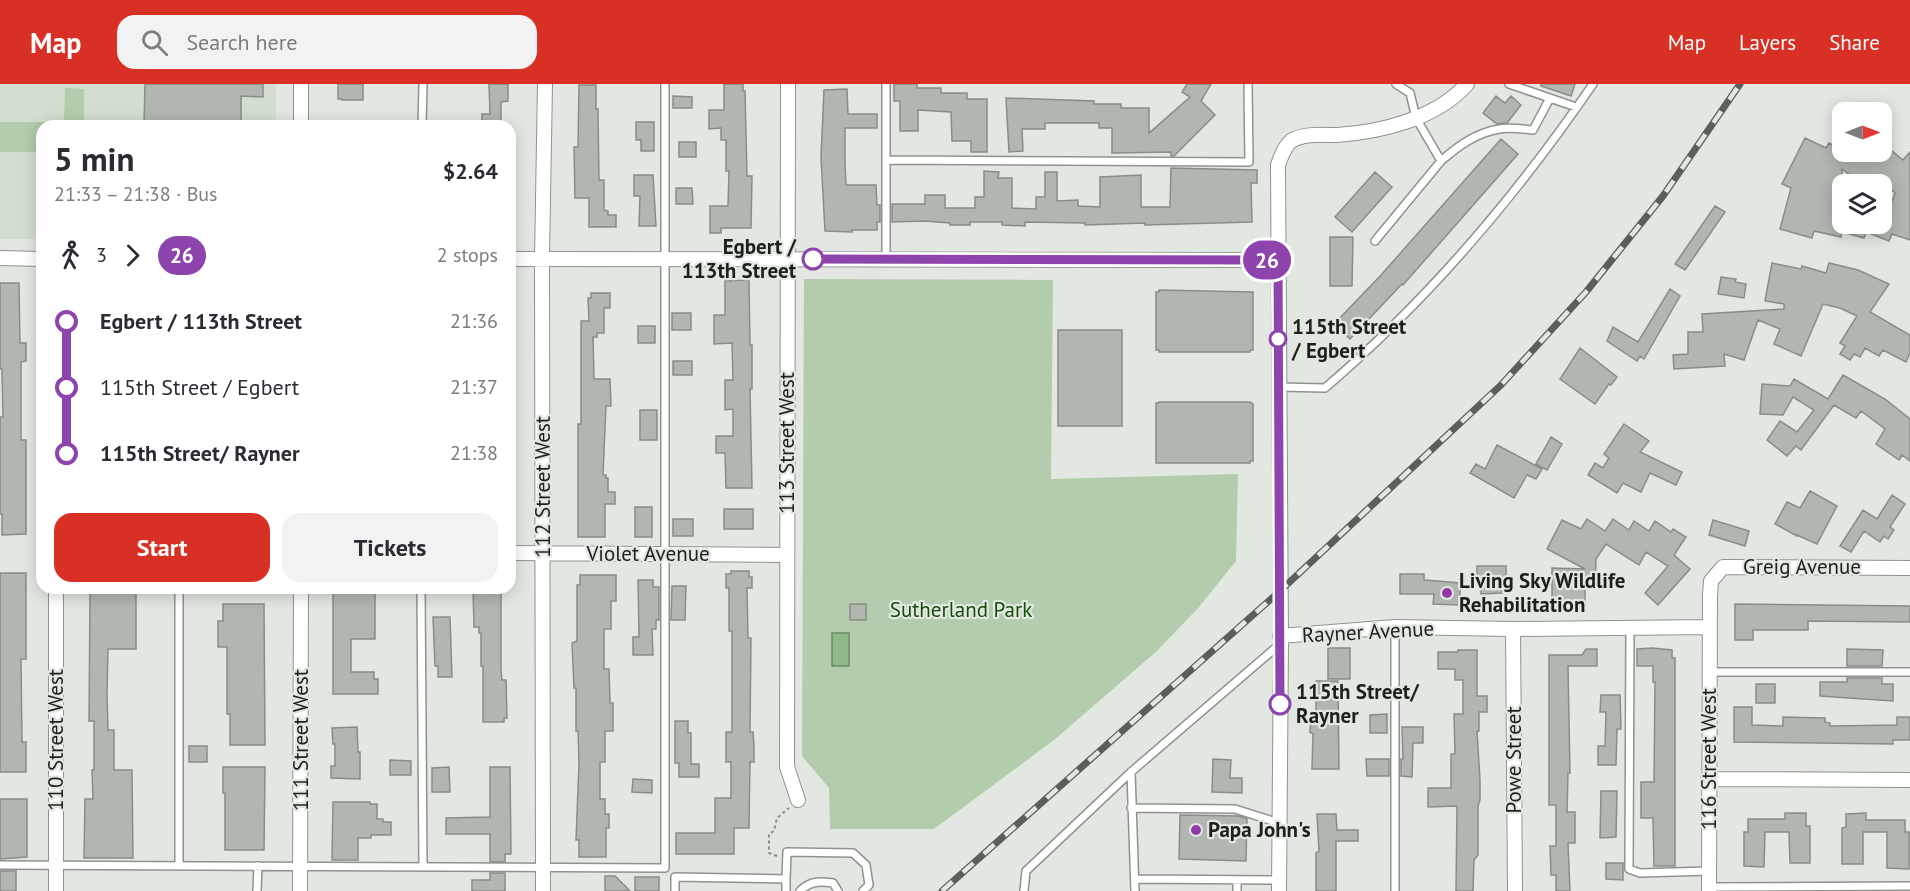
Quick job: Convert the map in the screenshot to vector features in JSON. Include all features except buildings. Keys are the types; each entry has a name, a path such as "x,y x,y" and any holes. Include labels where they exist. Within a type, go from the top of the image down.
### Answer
{"street":[{"path":"301,84 301,120"},
{"name":"112 Street West","path":"543,891 545,84"},
{"name":"113 Street West","path":"788,84 787,767 798,800"},
{"path":"1279,886 1278,165 1282,152 1291,141 1308,135 1374,131 1416,118 1442,104 1467,84"},
{"path":"0,258 36,259"},
{"path":"516,259 1278,260"},
{"name":"Violet Avenue","path":"516,553 787,555"},
{"name":"Greig Avenue","path":"1709,627 1711,581 1723,567 1910,568"},
{"name":"110 Street West","path":"56,594 56,891"},
{"name":"111 Street West","path":"300,891 301,594"},
{"name":"Rayner Avenue","path":"1280,640 1395,627 1513,629 1709,627"},
{"name":"116 Street West","path":"1709,627 1709,889"},
{"name":"Powe Street","path":"1513,629 1515,891"},
{"path":"1708,779 1910,780"}],"lane":[{"path":"423,84 423,120"},
{"path":"0,865 665,868 666,84"},
{"path":"886,84 886,261"},
{"path":"886,160 1250,162 1248,84"},
{"path":"1396,84 1410,93 1416,118 1441,161"},
{"path":"1509,84 1576,107"},
{"path":"1279,387 1325,388 1387,330 1454,260 1524,177 1593,84"},
{"path":"1376,241 1441,161 1461,143 1500,129 1533,130 1550,98"},
{"path":"179,594 179,866"},
{"path":"421,594 423,867"},
{"path":"1395,627 1395,891"},
{"path":"1630,627 1629,869 1640,873 1709,871"},
{"path":"1024,891 1026,871 1131,772 1280,640"},
{"path":"1709,672 1910,672"},
{"path":"1131,772 1135,891"},
{"path":"1131,808 1235,809 1279,823"},
{"path":"786,891 787,852 853,853 866,865 869,885 863,891"},
{"path":"257,891 258,866"},
{"path":"675,891 675,877 786,879"},
{"path":"1135,879 1237,880 1279,886"},
{"path":"1237,880 1237,891"},
{"path":"800,891 808,883 821,881 833,883 838,891"},
{"path":"1205,881 1205,891"},
{"path":"1709,889 1910,886"}],"path":[{"path":"777,818 774,831 769,834 768,853 787,859"}],"shaded area":[{"path":"0,84 276,84 276,120 36,120 36,239 0,239"},
{"path":"832,633 849,633 849,666 832,666"}],"green space":[{"path":"65,88 84,89 84,120 64,120"},
{"path":"0,122 36,122 36,152 0,152"},
{"name":"Sutherland Park","path":"804,279 1053,280 1051,479 1238,474 1236,561 1199,607 1157,651 1054,740 934,829 830,829 829,788 802,756"}],"railway":[{"path":"942,891 1280,591 1501,385 1586,292 1663,196 1740,84"}],"bus line":[{"name":"26","path":"813,259 886,261 1278,260 1280,704"}],"place":[{"name":"Egbert / 113th Street","path":"813,259"},
{"name":"115th Street / Egbert","path":"1278,339"},
{"name":"Living Sky Wildlife Rehabilitation","path":"1447,593"},
{"name":"115th Street/ Rayner","path":"1280,704"},
{"name":"Papa John's","path":"1196,830"}]}
